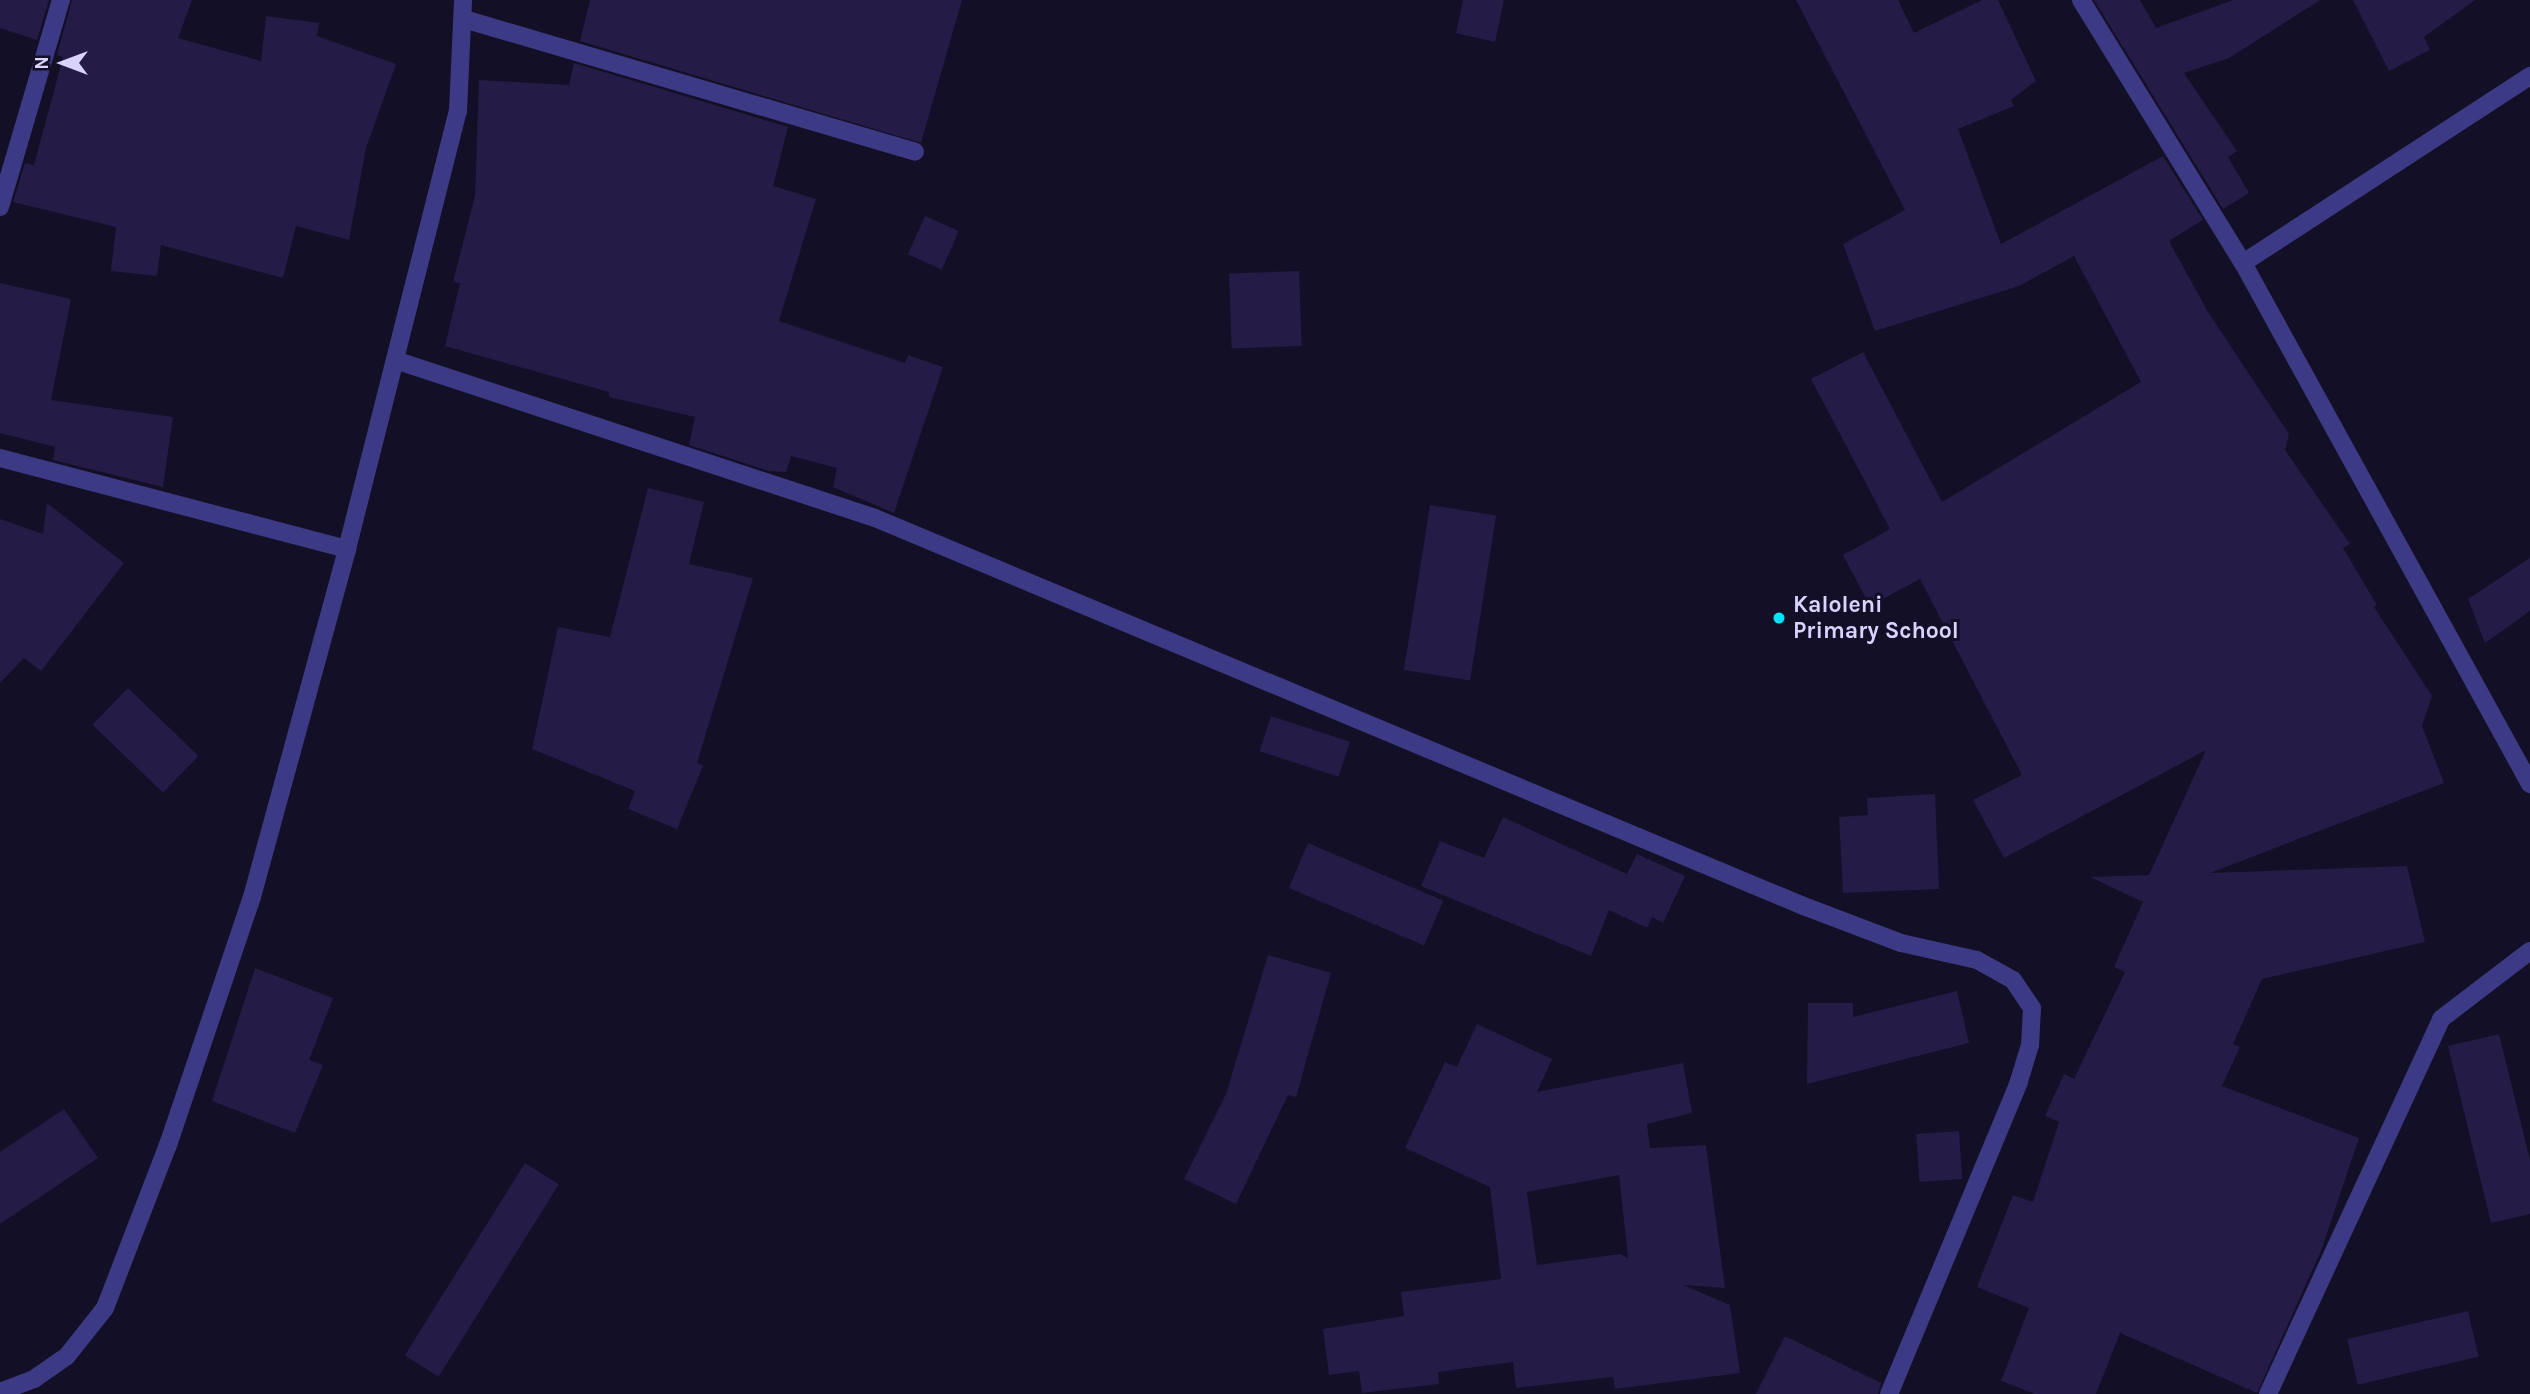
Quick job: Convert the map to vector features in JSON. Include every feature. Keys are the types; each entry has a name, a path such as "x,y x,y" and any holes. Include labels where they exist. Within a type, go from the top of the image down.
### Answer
{"street":[{"path":"0,208 61,0"},
{"path":"0,1392 34,1379 68,1356 105,1308 130,1248 252,897 347,549 458,111 463,0"},
{"path":"2081,0 2243,264 2530,783"},
{"path":"464,19 915,152"},
{"path":"2243,264 2530,76"},
{"path":"395,360 876,518 1788,900 1901,943 1977,960 2013,980 2032,1008 2027,1057 1889,1394"},
{"path":"0,458 347,549"},
{"path":"2268,1394 2441,1018 2530,951"}],"building":[{"path":"0,0 49,0 37,40 0,28"},
{"path":"72,0 192,0 178,38 261,61 266,16 319,23 317,36 396,64 366,148 349,240 296,226 283,278 161,245 157,276 111,271 116,227 13,202 25,163 34,165 63,57 57,55"},
{"path":"590,0 962,0 921,143 580,41"},
{"path":"1463,0 1504,0 1495,42 1456,33"},
{"path":"1796,0 1898,0 1914,33 1982,0 1998,0 2036,81 2011,100 2014,106 1958,129 2001,244 2163,156 2203,220 2169,241 2208,312 2289,434 2285,450 2350,544 2343,548 2377,605 2374,607 2432,696 2422,726 2444,783 2210,873 2407,866 2425,942 2262,979 2233,1044 2240,1047 2222,1086 2359,1138 2321,1251 2257,1393 2120,1333 2096,1394 2035,1394 2001,1381 2029,1308 1977,1287 2013,1195 2033,1202 2059,1122 2045,1116 2064,1074 2074,1079 2125,972 2114,967 2143,902 2090,877 2149,875 2206,750 2004,858 1973,800 2022,775 1920,579 1870,606 1843,555 1890,529 1811,379 1863,352 1942,502 2141,382 2074,256 2019,286 1875,331 1843,244 1905,210"},
{"path":"2094,0 2140,0 2156,28 2233,0 2320,0 2229,58 2184,73 2237,151 2228,157 2249,193 2223,209"},
{"path":"2353,0 2475,0 2424,37 2430,50 2389,71"},
{"path":"574,63 788,127 773,186 816,199 779,321 905,363 908,355 943,367 894,513 833,487 837,468 791,456 786,472 769,471 689,445 695,417 609,397 609,392 445,346 460,283 453,282 475,196 479,80 569,85"},
{"path":"925,216 959,231 942,269 908,254"},
{"path":"1299,271 1302,346 1232,348 1229,273"},
{"path":"0,283 71,299 51,400 173,417 163,487 53,460 55,447 0,433"},
{"path":"648,488 704,502 689,564 753,578 697,763 703,766 677,829 628,809 635,791 532,749 558,627 610,637"},
{"path":"47,503 124,563 41,671 24,658 0,683 0,519 43,534"},
{"path":"1430,505 1496,515 1470,680 1404,670"},
{"path":"2530,558 2530,611 2485,643 2468,599"},
{"path":"128,688 198,756 163,793 93,725"},
{"path":"1271,716 1350,742 1339,777 1260,751"},
{"path":"1935,794 1939,889 1843,893 1839,817 1868,815 1867,798"},
{"path":"1503,817 1627,874 1637,854 1685,876 1663,923 1652,917 1647,928 1609,910 1591,956 1421,886 1440,841 1484,858"},
{"path":"1308,843 1443,900 1424,946 1289,888"},
{"path":"1268,955 1331,973 1296,1097 1288,1095 1236,1204 1184,1179 1226,1094"},
{"path":"255,968 333,998 309,1060 323,1065 295,1133 212,1101"},
{"path":"1957,991 1969,1043 1807,1084 1808,1003 1853,1003 1853,1017"},
{"path":"1477,1024 1552,1059 1537,1092 1683,1063 1692,1113 1647,1124 1650,1148 1706,1145 1725,1288 1683,1285 1730,1305 1740,1373 1615,1389 1613,1377 1516,1388 1513,1362 1438,1372 1439,1384 1362,1393 1359,1371 1329,1375 1323,1329 1404,1316 1401,1292 1501,1279 1490,1187 1405,1148 1445,1062 1457,1067","holes":["1619,1175 1628,1258 1620,1254 1537,1265 1527,1192"]},
{"path":"2499,1034 2530,1160 2530,1214 2491,1223 2448,1046"},
{"path":"64,1109 98,1158 0,1224 0,1152"},
{"path":"1959,1131 1962,1179 1919,1182 1916,1134"},
{"path":"525,1163 559,1184 439,1377 405,1356"},
{"path":"2468,1311 2479,1357 2358,1385 2347,1339"},
{"path":"1785,1336 1881,1383 1878,1394 1756,1394"}],"place":[{"name":"Kaloleni Primary School","path":"1779,618"}]}
